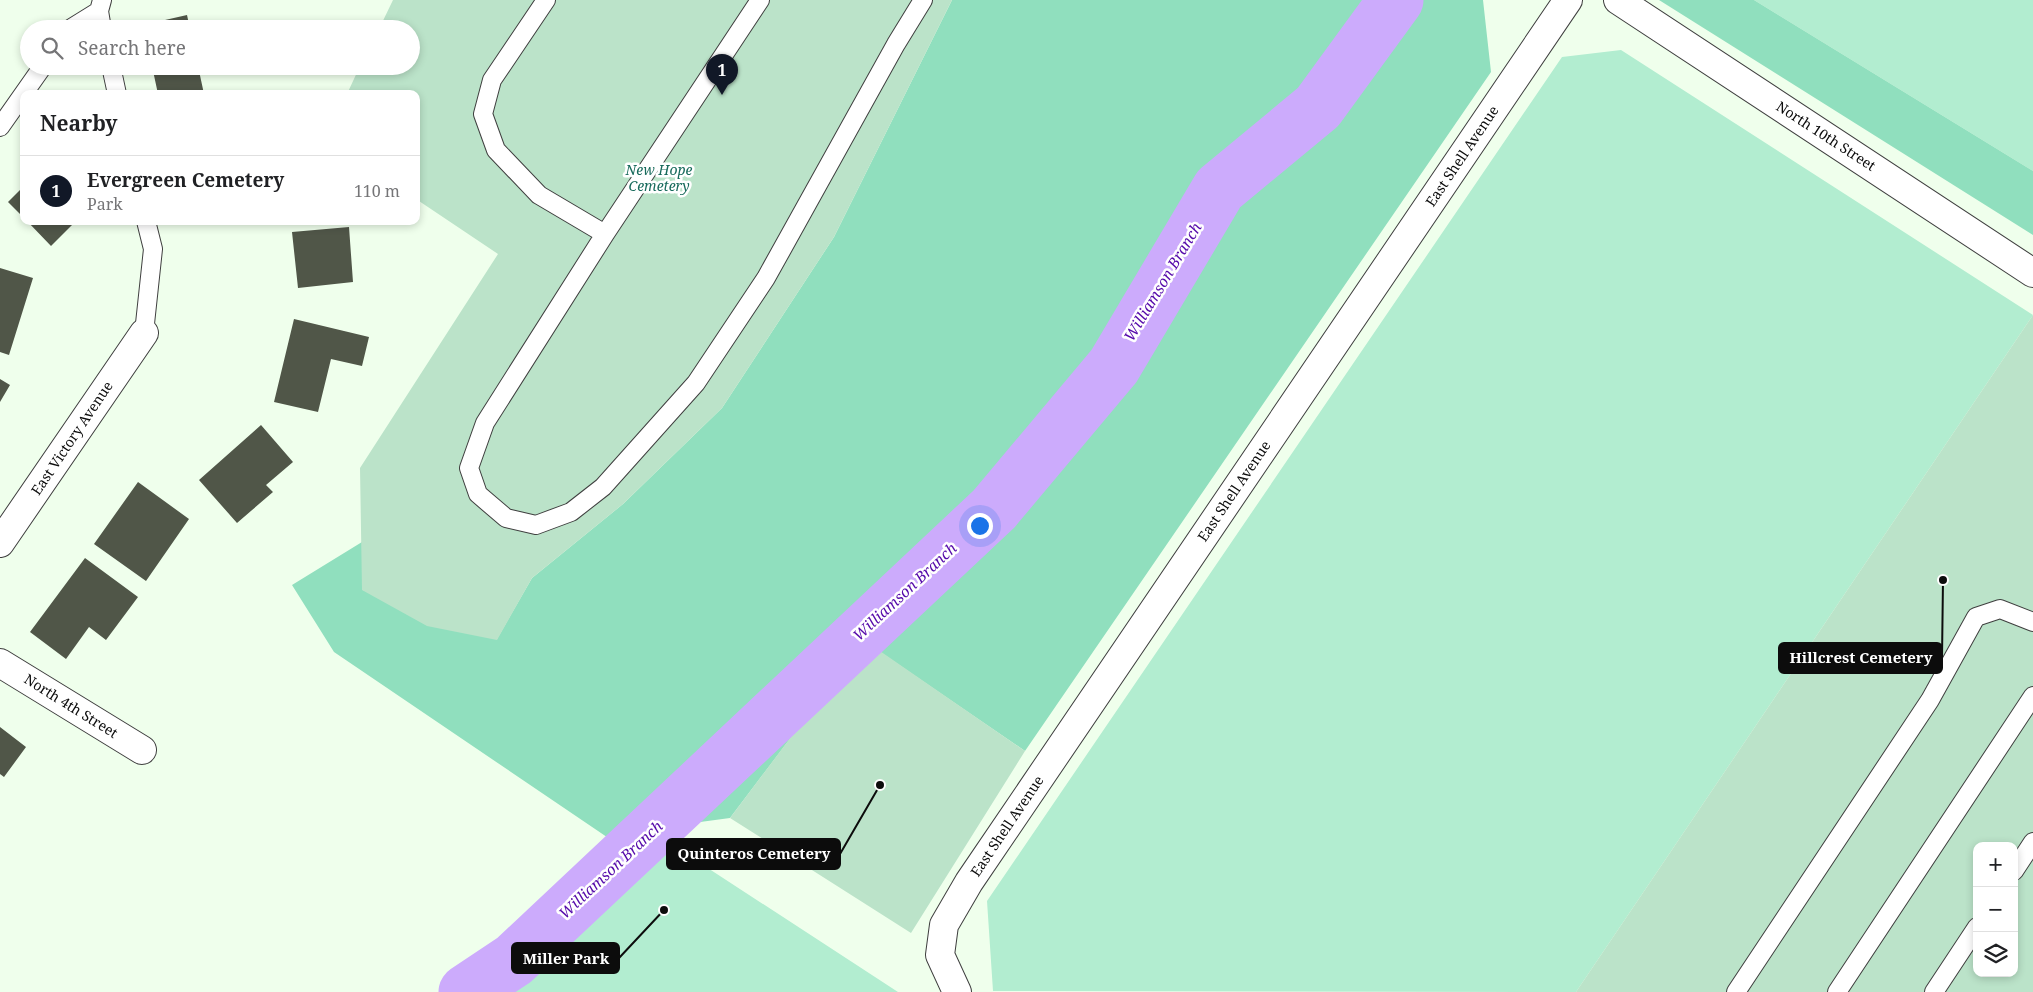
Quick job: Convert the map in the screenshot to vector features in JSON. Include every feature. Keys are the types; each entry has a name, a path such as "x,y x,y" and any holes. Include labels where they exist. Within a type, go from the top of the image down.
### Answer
{"street":[{"name":"East Shell Avenue","path":"957,992 940,955 944,925 969,882 1568,0"},
{"name":"North 10th Street","path":"1618,0 2033,273"},
{"name":"East Victory Avenue","path":"0,543 144,333"},
{"name":"North 4th Street","path":"0,663 142,750"}],"lane":[{"path":"546,0 492,80 482,114 496,150 539,195 605,234"},
{"path":"760,0 605,234 485,423 469,468 478,494 506,518 536,525 571,512 603,487 696,383 766,278 896,44 923,0"},
{"path":"82,20 100,6"},
{"path":"100,6 101,20"},
{"path":"26,90 37,75"},
{"path":"113,75 116,90"},
{"path":"0,127 20,99"},
{"path":"144,333 153,249 147,225"},
{"path":"1736,992 1930,700 1976,618 2000,609 2033,622"},
{"path":"1837,992 2033,696"},
{"path":"2018,864 2033,842"},
{"path":"1934,992 1974,932"}],"green space":[{"name":"New Hope Cemetery","path":"393,0 952,0 834,237 722,408 623,504 532,578 497,640 427,626 362,590 360,468 498,254 420,202 420,90 349,90 356,75 420,75 420,20 383,20"},
{"path":"952,0 1483,0 1491,72 1025,751 864,641 730,818 648,829 629,852 334,652 292,585 362,542 363,590 497,639 532,578 623,504 722,408 834,237"},
{"path":"1659,0 1754,0 2033,171 2033,235"},
{"path":"1754,0 2033,0 2033,171"},
{"path":"1621,50 2033,315 1576,992 993,991 987,901 1562,57"},
{"path":"2033,315 2033,992 1576,992"},
{"path":"864,640 1025,751 911,933 730,818"},
{"path":"648,829 898,992 463,992"}],"building":[{"path":"187,15 188,20 165,20"},
{"path":"154,75 200,75 203,90 157,90"},
{"path":"20,190 20,214 8,202"},
{"path":"31,225 72,225 51,246"},
{"path":"349,227 353,282 298,288 292,232"},
{"path":"0,268 33,278 9,355 0,352"},
{"path":"294,319 369,337 362,366 331,359 318,412 274,402"},
{"path":"0,379 10,385 0,402"},
{"path":"261,425 293,462 266,485 273,492 237,523 199,480"},
{"path":"138,482 189,519 146,581 94,544"},
{"path":"85,558 138,597 106,640 89,627 66,659 30,632"},
{"path":"0,727 26,747 4,777 0,774"}],"waterway":[{"name":"Williamson Branch","path":"466,992 514,960 994,509 1114,366 1219,189 1318,107 1396,0"}],"place":[{"name":"Evergreen Cemetery","path":"722,95"},
{"name":"Hillcrest Cemetery","path":"1943,580"},
{"name":"Quinteros Cemetery","path":"880,785"},
{"name":"Miller Park","path":"664,910"}]}
